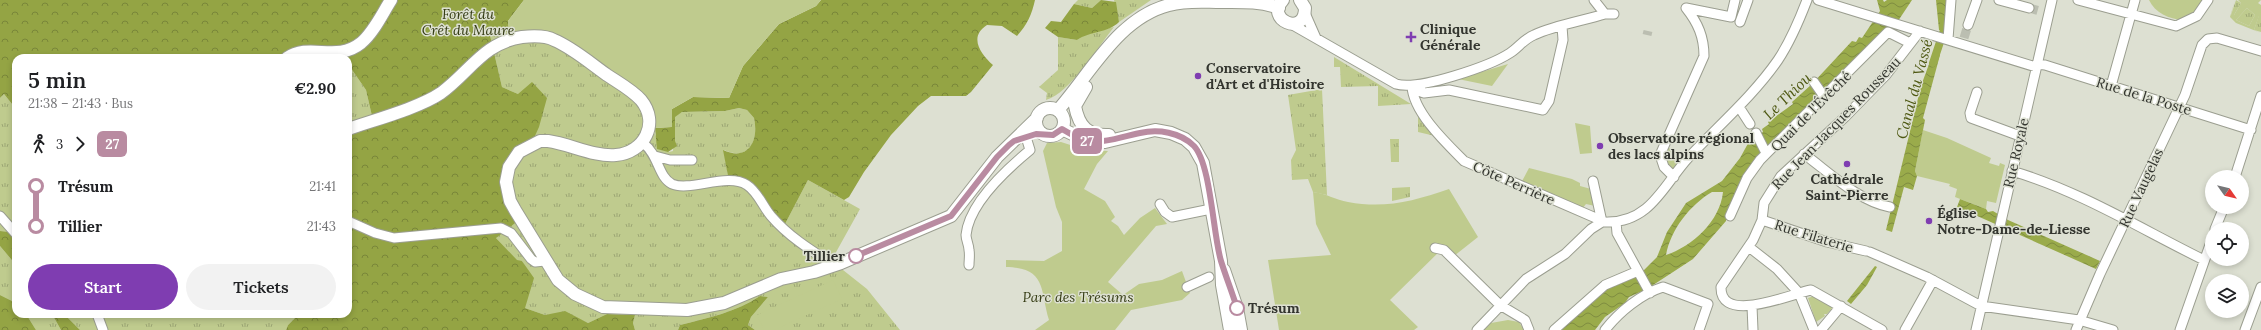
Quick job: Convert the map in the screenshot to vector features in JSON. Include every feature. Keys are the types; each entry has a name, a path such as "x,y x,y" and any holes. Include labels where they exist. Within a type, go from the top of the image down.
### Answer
{"main road":[{"path":"296,54 302,51 340,53 356,47 369,34 391,0"},
{"path":"1058,110 1094,65 1124,31 1146,14 1169,5 1191,2 1252,1 1281,4 1280,17 1291,24 1300,21 1305,6"},
{"path":"352,128 425,101 441,93 491,47 521,37 537,36 554,39 566,46 641,100 646,107 648,132 643,143 632,151 616,155 600,153 556,142 540,141 526,147 513,159 506,175 510,201 545,261 564,287 594,304 616,309 687,310 724,303 781,279 814,272 834,265 951,216 997,157 1037,118 1043,110 1053,108 1058,110 1064,119 1062,129 1053,135 1043,134 1014,141"},
{"path":"1094,65 1087,85 1075,106 1077,116 1080,123 1090,133 1097,135 1112,135 1118,139"},
{"path":"1037,118 1037,127 1043,134"},
{"path":"1062,129 1089,142 1105,142 1155,130 1171,133 1185,139 1194,147 1203,163 1221,261 1237,308 1241,330"},
{"path":"1221,261 1222,285 1230,330"}],"street":[{"path":"1291,24 1396,84 1416,86 1488,65 1511,53 1522,42 1535,34 1609,14 1594,0"},
{"path":"1674,177 1664,167 1660,155 1704,56 1704,47 1698,25 1686,8 1731,17 1735,0"},
{"path":"1740,22 1740,11 1748,0"},
{"path":"1477,330 1526,279 1565,254 1591,229 1608,222 1632,218 1645,211 1656,201 1688,158 1739,107 1783,52 1807,0"},
{"name":"Rue de la Poste","path":"1818,0 1937,36 1964,41 2037,66 2045,65 2180,106 2251,130"},
{"path":"1948,39 1951,0"},
{"path":"1968,26 1977,0"},
{"path":"1999,0 2028,8"},
{"name":"Rue Royale","path":"1976,330 2037,66 2045,12 2052,0"},
{"path":"2078,0 2176,26 2197,16 2208,1"},
{"path":"2111,86 2136,0"},
{"path":"1305,6 1316,38"},
{"path":"1416,86 1421,92 1424,93 1449,90 1543,110 1548,101 1563,40 1562,26"},
{"name":"Rue Jean-Jacques Rousseau","path":"1720,294 1722,283 1749,247 1762,220 1762,212 1768,194 1781,176 1845,117 1886,75 1920,31"},
{"name":"Quai de l'Évêché","path":"1730,216 1747,178 1760,160 1888,32 1910,43"},
{"name":"Rue Vaugelas","path":"2076,330 2079,320 2180,106 2202,45 2208,39 2217,38 2261,51"},
{"path":"1814,82 1823,94"},
{"name":"Côte Perrière","path":"1416,86 1416,105 1450,147 1464,161 1608,222"},
{"path":"1976,92 1970,113 1971,118 2020,136"},
{"path":"2237,170 2251,130 2252,120 2261,96"},
{"path":"1739,107 1750,124"},
{"path":"1756,135 1765,151"},
{"path":"969,265 969,248 966,234 972,214 980,200 1014,164 1030,150 1026,137"},
{"path":"643,143 655,156 664,177 673,184 686,185 732,181 747,184 772,216 801,244 834,265"},
{"path":"1804,154 1864,198 1880,205 1890,207"},
{"path":"655,156 670,160 692,160"},
{"path":"2012,171 2049,182 2126,219 2204,260 2180,330"},
{"path":"1593,181 1608,222 1617,233 1648,291"},
{"path":"1160,204 1165,212 1172,217 1211,208"},
{"path":"0,216 12,230"},
{"name":"Rue Filaterie","path":"1762,220 1827,242 1868,252 1933,280 1981,306"},
{"path":"352,223 374,233 394,238 410,238 501,228 512,233 531,259 535,262 545,261"},
{"path":"1749,247 1778,268 1799,293 1813,329 1841,306"},
{"path":"1435,248 1444,250 1500,305 1519,315 1528,328"},
{"path":"1554,330 1605,285 1639,272"},
{"path":"1187,287 1209,277"},
{"path":"1905,330 1933,280"},
{"path":"1605,330 1620,313 1648,291 1658,288 1666,287 1708,304"},
{"path":"2245,330 2261,288"},
{"path":"1699,330 1708,304 1720,294 1729,304 1752,306 1811,290 1882,330"},
{"path":"1752,306 1753,330"},
{"path":"1981,306 2079,320 2113,330"},
{"path":"98,318 103,330"}],"green space":[{"name":"Forêt du Crêt du Maure","path":"0,0 524,0 508,21 508,32 489,31 502,87 518,94 532,82 547,98 539,127 534,138 506,162 519,220 496,238 517,260 522,261 534,278 525,308 545,315 565,311 588,323 607,314 635,315 633,323 635,330 286,330 288,325 295,318 352,318 352,120 356,122 372,116 366,90 352,70 352,54 12,54 12,104 4,94 0,98"},
{"path":"524,0 821,0 816,6 779,24 743,66 729,98 693,97 672,109 672,127 655,128 652,110 644,96 541,32 508,32 508,21"},
{"path":"821,0 1035,0 1029,19 1017,36 1002,26 987,25 981,30 977,40 978,45 984,56 993,65 971,92 966,96 931,96 918,106 891,135 864,172 849,197 844,200 808,180 785,224 770,210 760,193 728,176 723,150 732,153 740,153 746,151 753,141 755,134 754,118 747,110 739,108 725,111 682,112 675,117 675,141 677,146 668,152 657,149 655,128 671,127 672,109 693,97 729,98 743,66 779,24 816,6"},
{"path":"1078,0 1101,0 1092,8 1074,4"},
{"path":"1101,0 1116,2 1119,22 1115,26 1077,40 1058,37 1045,28 1051,21 1061,22 1074,4 1092,8"},
{"path":"1114,0 1151,0 1119,22"},
{"path":"2149,0 2205,0 2200,9 2183,20 2168,17 2159,12"},
{"path":"2235,0 2231,15 2234,15 2241,3 2238,0 2261,0 2258,3 2261,5 2261,16 2259,16 2254,30 2261,33 2236,23 2230,17","holes":["2247,8 2255,15 2249,26 2236,20"]},
{"path":"2236,0 2241,3 2234,15 2231,15"},
{"path":"2247,8 2255,15 2249,26 2236,20"},
{"path":"2259,15 2261,16 2261,32 2254,30"},
{"path":"1114,27 1074,79 1055,96 1046,100 1047,93 1039,87 1058,70 1058,37 1077,40 1087,33"},
{"path":"489,31 541,32 644,96 650,104 653,112 654,133 669,152 673,151 675,116 682,112 725,111 739,108 747,110 754,118 754,141 746,151 740,153 733,153 724,150 728,176 733,178 785,224 808,180 860,209 835,254 843,270 867,289 900,330 755,330 748,325 751,317 768,297 760,296 751,302 732,310 680,325 678,330 635,330 633,323 635,315 607,314 588,323 577,318 554,314 545,315 525,308 525,266 522,261 517,261 496,238 506,195 518,94 502,87"},
{"path":"1334,57 1411,104 1378,106 1378,86 1341,87 1340,67 1334,67"},
{"path":"1508,64 1492,86 1458,79"},
{"path":"352,70 366,90 372,116 356,122 352,120"},
{"path":"1322,89 1327,195 1313,192 1308,179 1292,180 1291,160 1296,150 1288,95"},
{"path":"4,94 12,104 12,234 10,232 0,231 0,98"},
{"path":"1418,115 1435,136 1418,132"},
{"path":"1575,123 1590,126 1592,153 1580,154"},
{"path":"1923,130 1947,138 1991,158 1989,163 1999,166 2000,163 2005,165 1996,203 1987,201 1986,209 1955,197 1957,189 1949,186 1950,184 1917,176 1915,171"},
{"path":"1390,139 1399,139 1399,162 1391,162"},
{"name":"Parc des Trésums","path":"1061,142 1086,150 1108,151 1097,164 1084,189 1105,201 1115,217 1111,221 1118,226 1124,235 1140,218 1155,208 1167,224 1156,226 1108,282 1123,295 1139,284 1162,280 1182,271 1190,293 1182,300 1131,310 1115,330 1035,330 1049,320 1040,283 1029,271 1019,268 1006,267 1006,260 1044,261 1062,251 1062,222 1056,207 1043,151 1047,143"},
{"path":"1667,145 1680,162 1671,172 1664,159 1665,148"},
{"path":"1529,168 1572,179 1580,183 1580,186 1591,189 1595,206 1586,204 1582,209 1521,183"},
{"path":"1410,187 1410,197 1392,201 1392,188"},
{"path":"1449,189 1478,237 1454,256 1444,247 1390,300 1418,327 1414,330 1279,330 1268,260 1331,255 1316,224 1313,192 1348,202 1374,205 1399,203"},
{"path":"0,231 10,232 12,234 12,260 0,246"},
{"path":"0,246 12,260 12,301 0,295"},
{"path":"833,280 842,299 774,330 764,330 757,315"},
{"path":"0,295 12,301 12,318 28,318 36,330 0,330"},
{"path":"760,296 768,297 751,317 748,325 755,330 678,330 680,325 732,310 751,302"},
{"path":"1814,296 1833,307 1827,314 1824,314 1825,316 1816,322 1808,298"},
{"path":"28,318 54,318 61,330 36,330"},
{"path":"54,318 68,318 80,330 61,330"},
{"path":"68,318 295,318 288,325 286,330 80,330"},
{"path":"1508,320 1519,322 1524,330 1484,330 1491,323"}],"water":[{"path":"1877,0 1883,0 1884,2 1887,0 1912,0 1892,30 1760,156 1726,217 1726,221 1693,259 1647,289 1629,297 1625,303 1605,317 1595,330 1560,330 1604,290 1643,271 1657,257 1667,232 1686,203 1722,181 1740,158 1751,138 1763,132 1762,129 1769,124 1768,122 1793,104 1792,102 1812,84 1852,41 1856,42 1859,37 1862,38 1880,11","holes":["1712,192 1723,192 1717,213 1704,231 1686,245 1666,255 1672,236 1689,211 1704,197"]},
{"path":"1936,0 1950,0 1949,33 1939,30"},
{"path":"1933,53 1940,55 1923,118 1925,120 1915,171 1917,176 1913,190 1904,187 1892,232 1886,230 1921,86"},
{"path":"1960,199 1986,209 1988,212 1993,211 2008,220 2100,261 2096,269 1957,207"},
{"path":"1875,266 1877,267 1867,285 1851,304 1847,301"}],"waterway":[{"name":"Canal du Vassé","path":"1933,63 1944,30 1944,22"}],"tunnel":[{"path":"2029,8 2040,11"},
{"path":"1964,38 1968,25"},
{"path":"1647,35 1648,31"}],"bus line":[{"name":"27","path":"856,256 951,216 959,208 997,157 1014,141 1036,134 1050,136 1057,134 1062,129 1089,142 1105,142 1155,130 1171,133 1185,139 1194,147 1203,163 1221,261 1237,308"}],"place":[{"name":"Clinique Générale","path":"1411,37"},
{"name":"Conservatoire d'Art et d'Histoire","path":"1198,76"},
{"name":"Observatoire régional des lacs alpins","path":"1600,146"},
{"name":"Cathédrale Saint-Pierre","path":"1847,164"},
{"name":"Église Notre-Dame-de-Liesse","path":"1929,221"},
{"name":"Tillier","path":"856,256"},
{"name":"Trésum","path":"1237,308"}],"water label":[{"name":"Le Thiou","path":"1787,96"}]}
